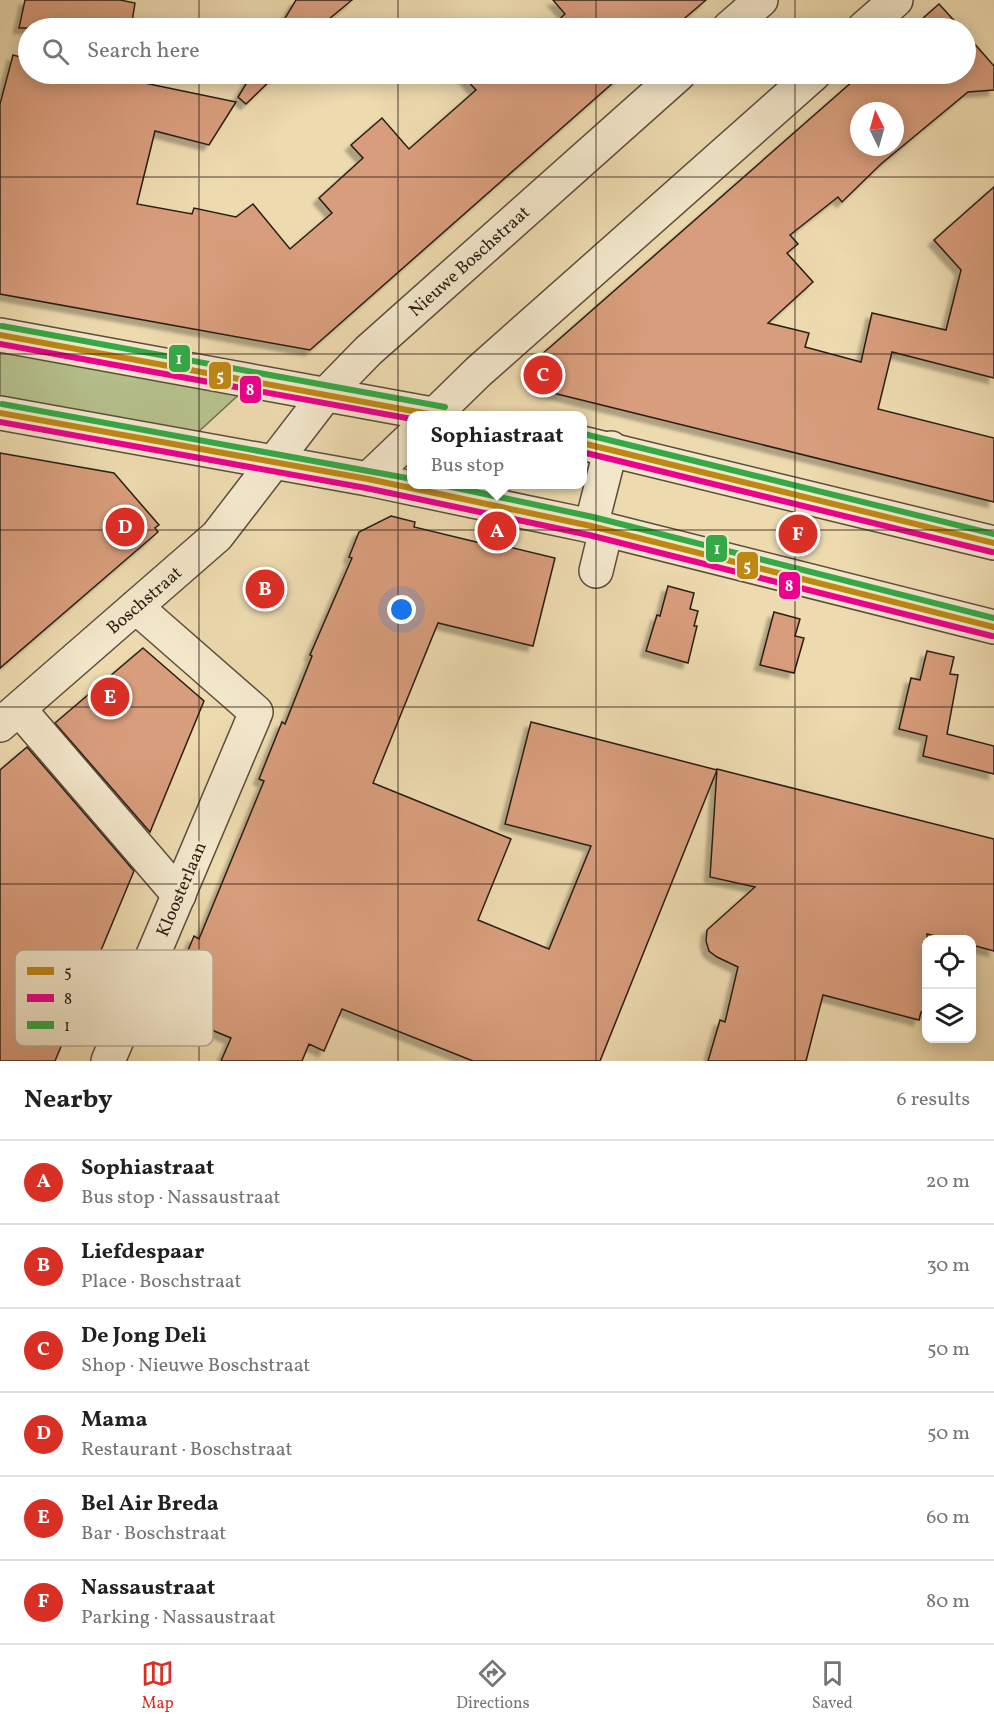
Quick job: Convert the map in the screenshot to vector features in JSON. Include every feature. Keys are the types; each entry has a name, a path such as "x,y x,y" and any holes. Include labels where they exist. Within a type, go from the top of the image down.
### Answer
{"street":[{"path":"740,18 761,0"},
{"path":"875,18 896,0"},
{"name":"Nieuwe Boschstraat","path":"273,461 327,393 368,351 667,84"},
{"path":"441,411 478,372 803,84"},
{"path":"0,335 417,411"},
{"path":"0,413 273,461 407,487"},
{"path":"368,479 407,441"},
{"path":"596,571 598,528 604,488 597,445 994,543"},
{"name":"Boschstraat","path":"9,717 217,536 273,461"},
{"path":"415,489 598,528 994,627"},
{"name":"Kloosterlaan","path":"136,607 255,715 155,950"},
{"path":"9,717 179,895"},
{"name":"Kloosterlaan","path":"108,1061 114,1046"}],"green space":[{"path":"0,344 246,388 194,436 0,402"}],"building":[{"path":"25,0 120,0 135,3 133,18 21,18"},
{"path":"296,0 352,0 330,18 285,18"},
{"path":"553,0 706,0 685,18 561,18 565,14"},
{"path":"939,4 952,18 923,18"},
{"path":"976,45 994,66 994,90 968,92 904,145 904,102 850,102 850,156 891,156 842,202 838,197 790,235 798,244 787,253 813,282 768,323 809,333 805,347 861,362 872,313 946,330 961,270 934,240 994,187 994,378 892,352 878,409 994,438 994,502 541,390 532,363 850,84 976,84"},
{"path":"13,55 18,56 18,84 149,84 236,102 209,145 155,131 137,204 192,214 194,208 236,217 253,204 290,249 332,213 319,198 363,158 351,145 382,118 409,149 476,90 470,84 612,84 310,350 0,294 0,104"},
{"path":"246,84 267,84 246,104 238,97"},
{"path":"0,453 114,473 159,525 155,528 158,532 0,668"},
{"path":"391,516 415,522 414,527 555,558 533,646 438,623 373,783 511,839 478,920 549,949 591,846 505,824 531,722 717,770 600,1061 473,1061 342,1009 324,1051 309,1044 302,1061 221,1061 231,1038 213,1031 213,950 188,950 194,936 199,939 264,781 259,779 282,722 285,724 312,656 310,655 352,558 349,557 359,532"},
{"path":"668,586 694,593 690,609 698,611 694,626 697,626 688,663 646,651 657,615 660,616"},
{"path":"774,612 800,619 795,636 804,638 794,673 760,665"},
{"path":"143,648 204,701 150,832 55,723"},
{"path":"927,651 954,657 950,674 958,675 947,734 994,746 994,774 923,756 927,736 899,729 911,678 920,680"},
{"path":"27,747 134,871 101,950 15,950 15,1046 61,1046 55,1061 0,1061 0,770"},
{"path":"717,769 994,839 994,951 976,946 976,935 922,935 922,1012 919,1020 823,995 806,1061 708,1061 720,1020 725,1022 738,967 709,951 706,941 707,930 755,887 710,877"}],"transit line":[{"name":"1","path":"2,326 445,407"},
{"name":"5","path":"0,335 413,411"},
{"name":"8","path":"0,344 407,418"},
{"name":"1","path":"2,404 407,478"},
{"name":"5","path":"0,413 407,487"},
{"name":"8","path":"0,422 366,488 589,535 992,636"},
{"name":"1","path":"587,435 994,534"},
{"name":"5","path":"587,444 994,543"},
{"name":"8","path":"587,453 992,552"},
{"name":"5","path":"415,489 591,526 994,627"},
{"name":"1","path":"461,489 593,517 994,618"}],"place":[{"name":"De Jong Deli","path":"543,375"},
{"name":"Mama","path":"125,527"},
{"name":"Sophiastraat","path":"497,531"},
{"name":"Nassaustraat","path":"798,534"},
{"name":"Liefdespaar","path":"265,589"},
{"name":"Bel Air Breda","path":"110,697"}]}
